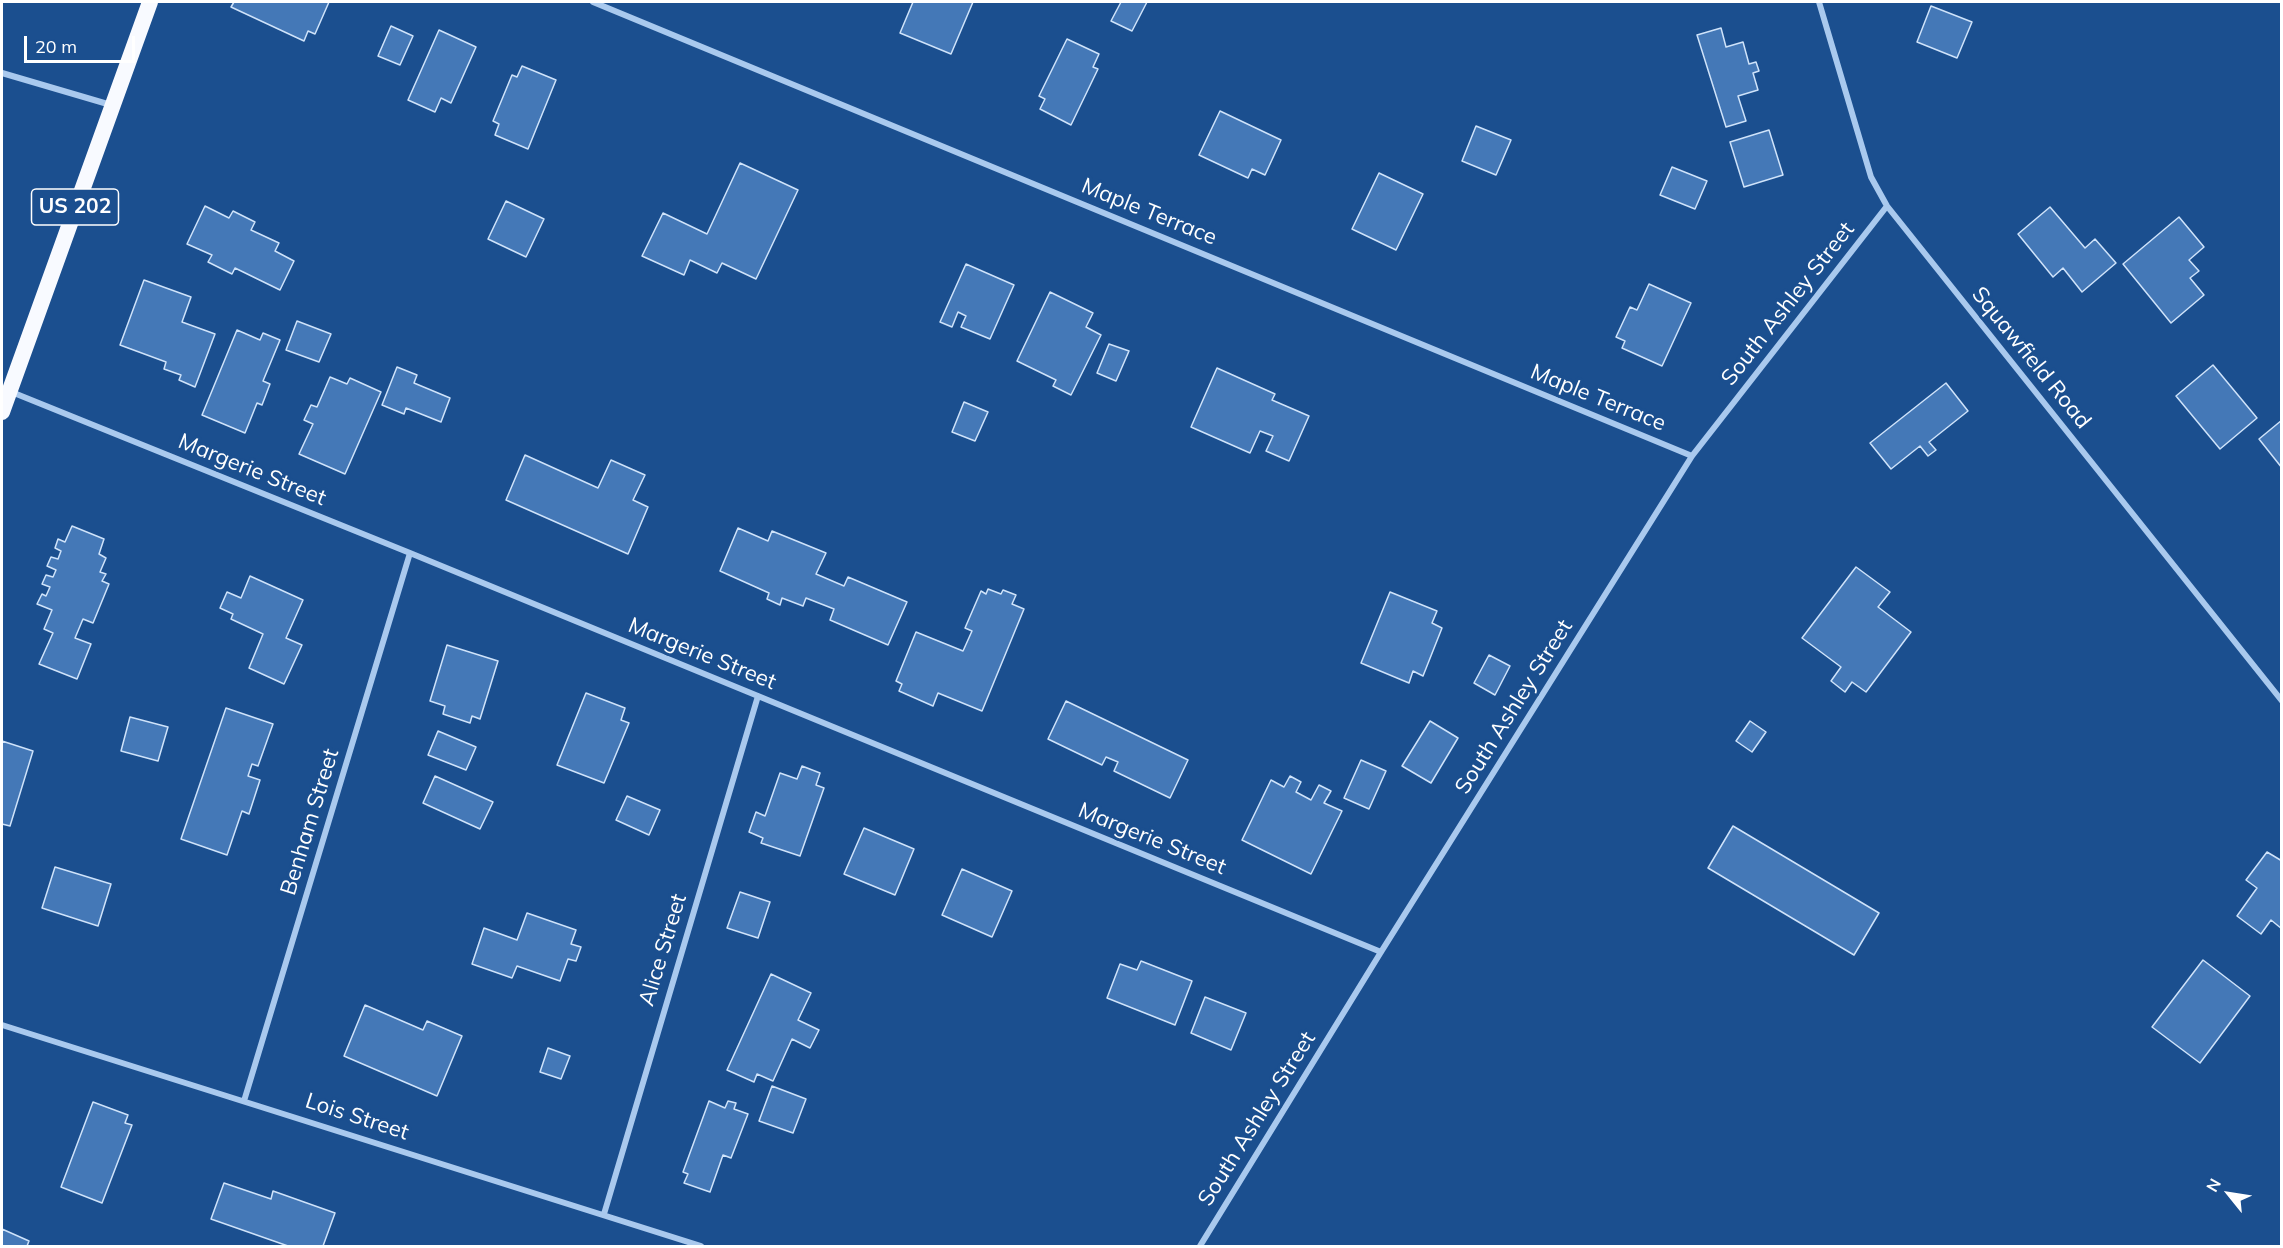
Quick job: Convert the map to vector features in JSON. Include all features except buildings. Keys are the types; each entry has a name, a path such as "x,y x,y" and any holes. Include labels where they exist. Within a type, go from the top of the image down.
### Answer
{"highway":[{"name":"US 202","path":"2,412 150,2"}],"street":[{"name":"Maple Terrace","path":"593,2 1692,456"},
{"name":"Squawfield Road","path":"1819,2 1871,177 1887,206 2282,701"},
{"path":"2,74 111,105"},
{"name":"South Ashley Street","path":"1200,1246 1692,456 1887,206"},
{"name":"Margerie Street","path":"9,391 410,553 1381,952"},
{"name":"Benham Street","path":"244,1101 410,553"},
{"name":"Alice Street","path":"603,1214 758,696"},
{"name":"Lois Street","path":"2,1025 701,1246"}]}
